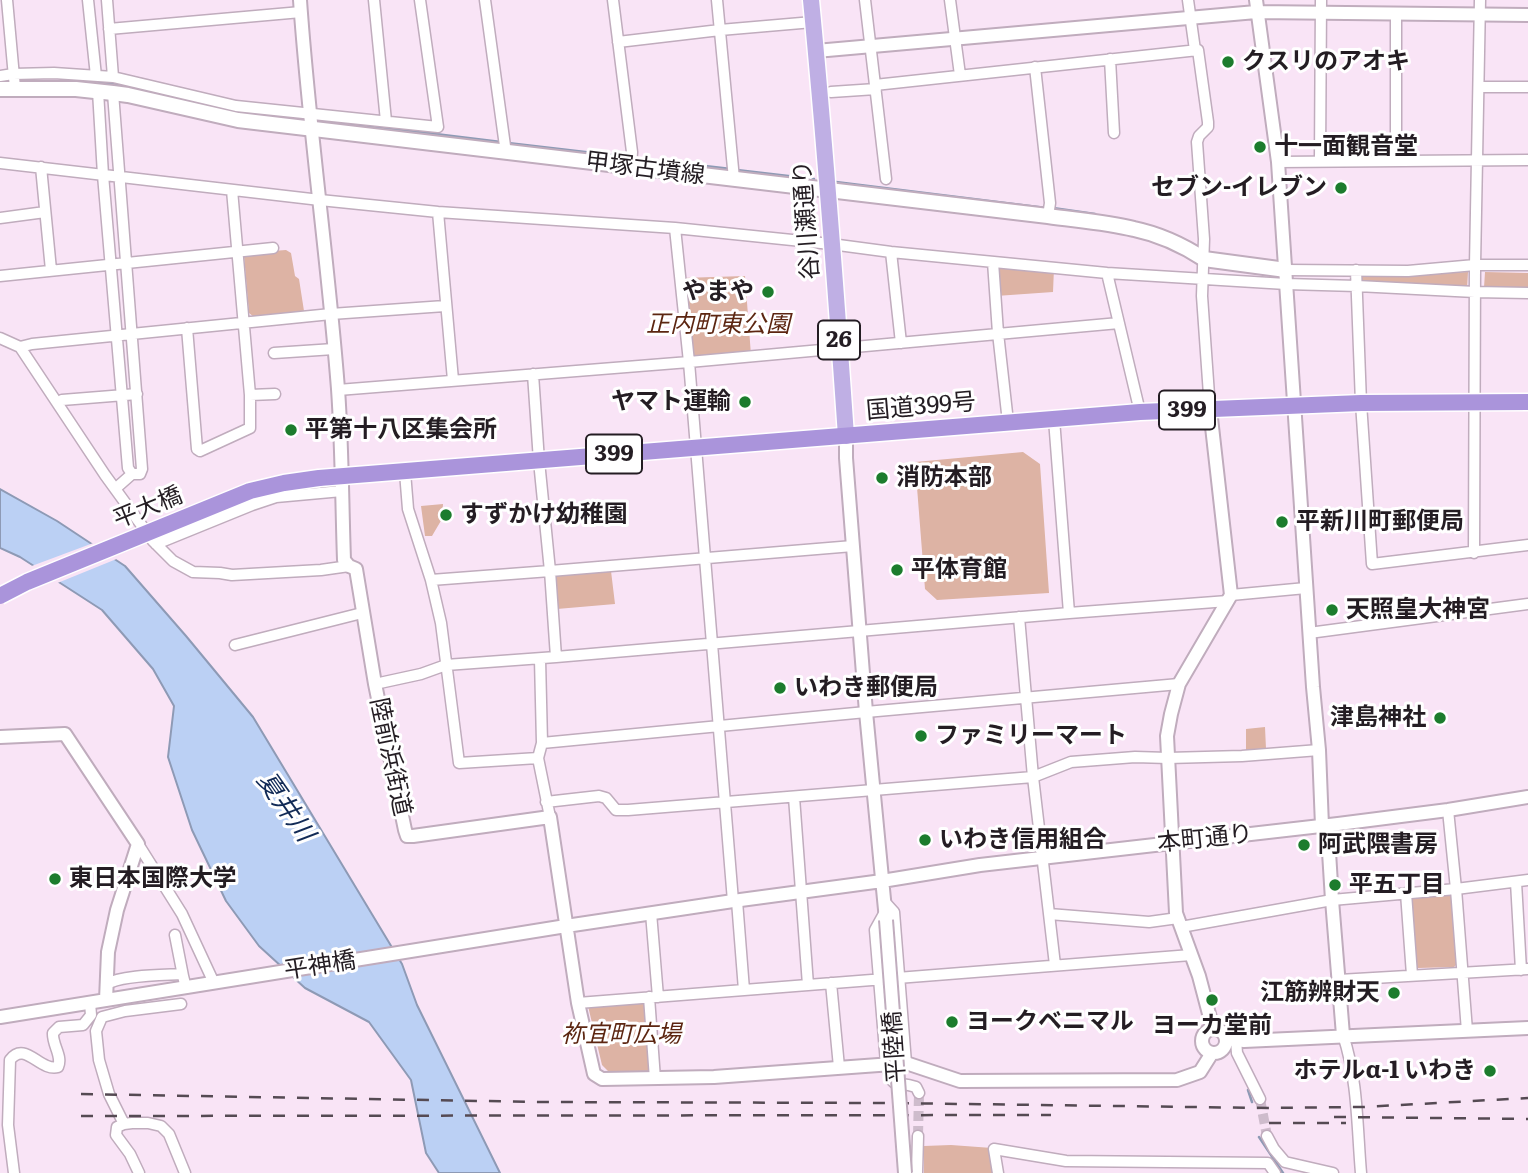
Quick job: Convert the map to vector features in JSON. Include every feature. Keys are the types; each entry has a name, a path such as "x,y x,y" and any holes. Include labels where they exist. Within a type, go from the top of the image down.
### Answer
{"highway":[{"name":"国道399号","path":"319,478 342,484 405,472 1140,412 1361,403 1528,402"},
{"name":"平大橋","path":"0,596 27,582 250,491 319,478"}],"main road":[{"name":"谷川瀬通り","path":"811,0 846,436"},
{"name":"甲塚古墳線","path":"11,83 164,96 249,114 393,128 504,146 733,172 828,189 1135,229 1166,240 1204,259 1286,277"}],"street":[{"path":"7,0 4,30 11,83"},
{"path":"88,0 96,76"},
{"path":"107,0 113,78"},
{"path":"374,0 393,128 438,127 420,0"},
{"path":"485,0 504,146"},
{"path":"613,0 631,160"},
{"path":"717,0 733,172"},
{"path":"865,0 886,179"},
{"path":"950,0 960,75"},
{"path":"1188,0 1208,122 1208,127 1199,136 1198,142 1204,259 1202,296 1210,409 1230,598 1179,684 1168,724 1168,758 1175,899 1179,922 1199,976 1213,1029"},
{"path":"1474,553 1475,265 1480,0"},
{"path":"109,29 300,6 338,390 344,560 349,566"},
{"path":"816,51 1190,17 1256,6 1321,6 1396,14 1528,16"},
{"path":"1256,6 1278,162 1322,826 1328,832 1343,1035 1348,1048 1355,1090 1361,1173"},
{"path":"1320,160 1321,6"},
{"path":"1396,14 1396,160"},
{"path":"618,42 813,22"},
{"path":"831,92 960,75 1195,50"},
{"path":"1110,58 1114,133"},
{"path":"1035,67 1050,204 1048,216"},
{"path":"0,76 11,83 54,73 113,78 164,96"},
{"path":"1479,87 1528,87"},
{"path":"98,91 128,468 132,474"},
{"path":"113,93 142,470 140,474 132,474 116,489"},
{"path":"1278,162 1528,160"},
{"path":"0,163 438,212 675,228 891,252 1203,280 1286,277 1356,270 1408,271 1475,265 1528,265"},
{"path":"41,167 51,270"},
{"path":"187,328 197,449 200,450 250,428 250,395 232,190"},
{"path":"0,218 45,212"},
{"path":"438,212 453,380"},
{"path":"675,228 744,990"},
{"path":"0,276 273,248"},
{"path":"891,252 901,342"},
{"path":"993,262 1008,422"},
{"path":"1356,270 1361,403 1372,564 1528,545"},
{"path":"1107,273 1140,412"},
{"path":"1286,277 1357,286 1528,293"},
{"path":"20,347 331,314 445,306"},
{"path":"338,390 689,362 1119,323"},
{"path":"0,339 20,347 116,489 156,544 173,561 193,572 232,575 349,566"},
{"path":"274,354 334,349"},
{"path":"533,374 556,657"},
{"path":"58,402 137,394"},
{"path":"250,395 275,394"},
{"path":"1054,419 1069,613"},
{"name":"平陸橋","path":"846,436 905,1173"},
{"path":"405,472 408,509 431,580 441,624 459,763 538,758"},
{"path":"156,544 276,497 342,484"},
{"path":"431,580 853,546"},
{"name":"陸前浜街道","path":"349,566 356,569 375,684 407,836 550,817"},
{"path":"375,684 421,674 446,665 860,632 1230,598 1306,588"},
{"path":"1309,633 1528,604"},
{"path":"235,645 362,613"},
{"path":"1019,617 1033,778 1055,965"},
{"path":"540,659 542,743 538,758 550,817 578,1003 594,1074 602,1079 714,1077 906,1063 960,1081 1177,1080 1200,1072 1212,1053"},
{"path":"542,743 1179,684"},
{"path":"0,737 65,734 182,914 217,983"},
{"path":"546,802 599,796 606,799 616,810 628,810 1033,778 1071,762 1135,757 1242,756 1318,750"},
{"path":"794,797 808,985"},
{"name":"本町通り","path":"882,881 980,865 1322,826 1528,797"},
{"path":"1448,810 1467,1031"},
{"path":"106,1000 108,952 117,909 138,844"},
{"path":"1049,915 1179,922 1332,900 1528,880"},
{"path":"566,926 882,881"},
{"path":"1339,980 1525,970 1516,882"},
{"path":"1406,893 1412,975"},
{"path":"906,1063 894,912 885,911 875,930 886,1063 890,1080 895,1084 916,1087 919,1093"},
{"path":"651,913 655,1079"},
{"name":"平神橋","path":"0,1017 123,998 185,982 217,983 566,926"},
{"path":"175,934 185,982"},
{"path":"578,1003 1191,955"},
{"path":"107,984 121,979 176,974 181,974 185,982"},
{"path":"831,983 839,1067"},
{"path":"123,998 125,1011"},
{"path":"14,1173 4,1097 10,1060 20,1053 29,1055 48,1068 58,1067 60,1060 53,1033 59,1027 83,1025 91,1015 90,1003"},
{"path":"124,1124 109,1094 99,1060 96,1031 102,1017 125,1011 181,1004"},
{"path":"1260,1098 1231,1040 1221,1031 1213,1029 1206,1032 1202,1042 1205,1049 1212,1053 1220,1052 1231,1040 1528,1028"},
{"path":"139,1173 130,1154 116,1135 117,1127 124,1124 148,1123 161,1126 169,1134 185,1173"},
{"path":"916,1173 918,1136"},
{"path":"1267,1136 1279,1168"},
{"path":"998,1173 994,1149 1066,1161 1268,1163 1279,1168 1333,1173"}],"green space":[{"path":"286,250 291,253 295,276 299,279 304,311 254,317 249,313 244,256 246,253"},
{"path":"993,263 1054,268 1053,292 996,296"},
{"path":"1468,272 1467,289 1361,284 1361,277"},
{"path":"1485,272 1528,273 1528,288 1484,288"},
{"name":"正内町東公園","path":"745,276 751,355 690,361 682,278"},
{"path":"1023,452 1040,464 1049,593 937,600 925,589 915,462"},
{"path":"443,504 442,519 432,536 425,536 421,506"},
{"path":"611,571 615,604 557,609 553,580 557,576"},
{"path":"1265,727 1266,749 1246,752 1246,729"},
{"path":"1449,895 1453,898 1457,964 1454,967 1418,968 1414,966 1410,900 1413,897"},
{"name":"祢宜町広場","path":"645,1003 651,1072 608,1071 602,1065 588,1006"},
{"path":"924,1146 992,1148 997,1173 924,1173"}],"water":[{"name":"夏井川","path":"0,489 57,521 125,566 253,717 402,964 417,1005 500,1173 439,1173 426,1153 411,1080 369,1022 305,988 259,946 226,901 192,830 168,757 174,706 153,669 102,610 20,557 0,548"}],"pier":[{"path":"96,542 119,558 55,584 29,567"}],"waterway":[{"path":"96,81 142,89"},
{"path":"168,95 220,107"},
{"path":"282,116 307,119"},
{"path":"313,119 501,142"},
{"path":"508,143 731,169"},
{"path":"737,170 814,179"},
{"path":"836,182 1046,208"},
{"path":"1053,208 1095,214"},
{"path":"1248,1090 1252,1102"},
{"path":"1259,1137 1283,1173"}],"tunnel":[{"path":"918,1136 919,1093"},
{"path":"1260,1099 1267,1136"}],"railway":[{"path":"81,1094 541,1102 1268,1108 1363,1107 1528,1098"},
{"path":"81,1116 1051,1115"},
{"path":"1334,1117 1528,1119"},
{"path":"1269,1123 1346,1123"}],"place":[{"name":"クスリのアオキ","path":"1228,62"},
{"name":"十一面観音堂","path":"1260,147"},
{"name":"セブン-イレブン","path":"1341,188"},
{"name":"やまや","path":"768,292"},
{"name":"ヤマト運輸","path":"745,402"},
{"name":"平第十八区集会所","path":"291,430"},
{"name":"消防本部","path":"882,478"},
{"name":"すずかけ幼稚園","path":"446,515"},
{"name":"平新川町郵便局","path":"1282,522"},
{"name":"平体育館","path":"897,570"},
{"name":"天照皇大神宮","path":"1332,610"},
{"name":"いわき郵便局","path":"780,688"},
{"name":"津島神社","path":"1440,718"},
{"name":"ファミリーマート","path":"921,736"},
{"name":"いわき信用組合","path":"925,840"},
{"name":"阿武隈書房","path":"1304,845"},
{"name":"東日本国際大学","path":"55,879"},
{"name":"平五丁目","path":"1335,885"},
{"name":"江筋辨財天","path":"1394,993"},
{"name":"ヨーカ堂前","path":"1212,1000"},
{"name":"ヨークベニマル","path":"952,1022"},
{"name":"ホテルα-1 いわき","path":"1490,1071"}]}
